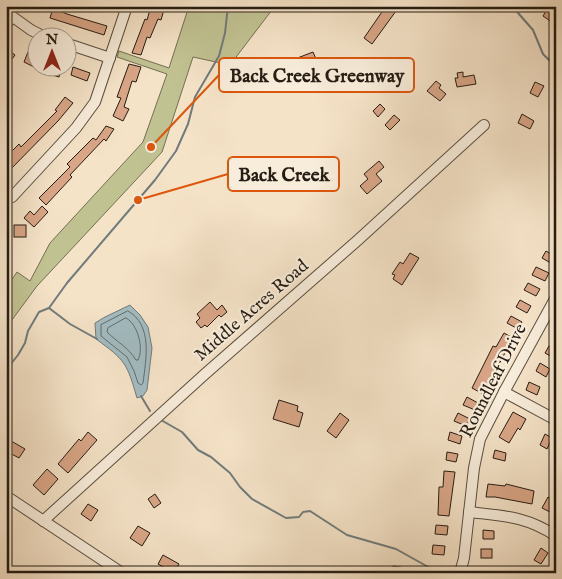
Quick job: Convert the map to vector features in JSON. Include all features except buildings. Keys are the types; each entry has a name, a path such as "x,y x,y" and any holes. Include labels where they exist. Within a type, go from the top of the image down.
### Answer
{"street":[{"path":"12,197 86,116 99,92 126,6"},
{"path":"8,18 28,28"},
{"path":"78,47 110,58"},
{"name":"Middle Acres Road","path":"43,521 484,125"},
{"name":"Roundleaf Drive","path":"460,573 464,558 477,450 484,428 554,304"},
{"path":"504,392 556,420"},
{"path":"6,496 122,573"},
{"path":"469,512 521,518 556,536"}],"green space":[{"path":"189,6 275,6 230,65 193,57 162,152 37,286 6,328 6,288 17,272 30,281 50,243 143,142 167,74 117,57 119,51 169,68"}],"water":[{"path":"130,305 148,327 152,348 147,390 143,396 137,398 124,363 96,339 95,323"}],"waterway":[{"path":"6,370 25,343 28,331 39,312 49,308 67,283 155,180 176,151 188,124 195,97 219,56 225,33 228,6"},
{"path":"512,6 533,30 543,54 549,60 556,63"},
{"path":"49,308 70,324 97,339"},
{"path":"141,396 150,411"},
{"path":"161,420 182,432 198,450 211,457 230,473 252,499 286,518 299,517 303,512 310,511 347,535 396,549 439,573"}],"place":[{"name":"Back Creek Greenway","path":"151,147"},
{"name":"Back Creek","path":"138,200"}]}
